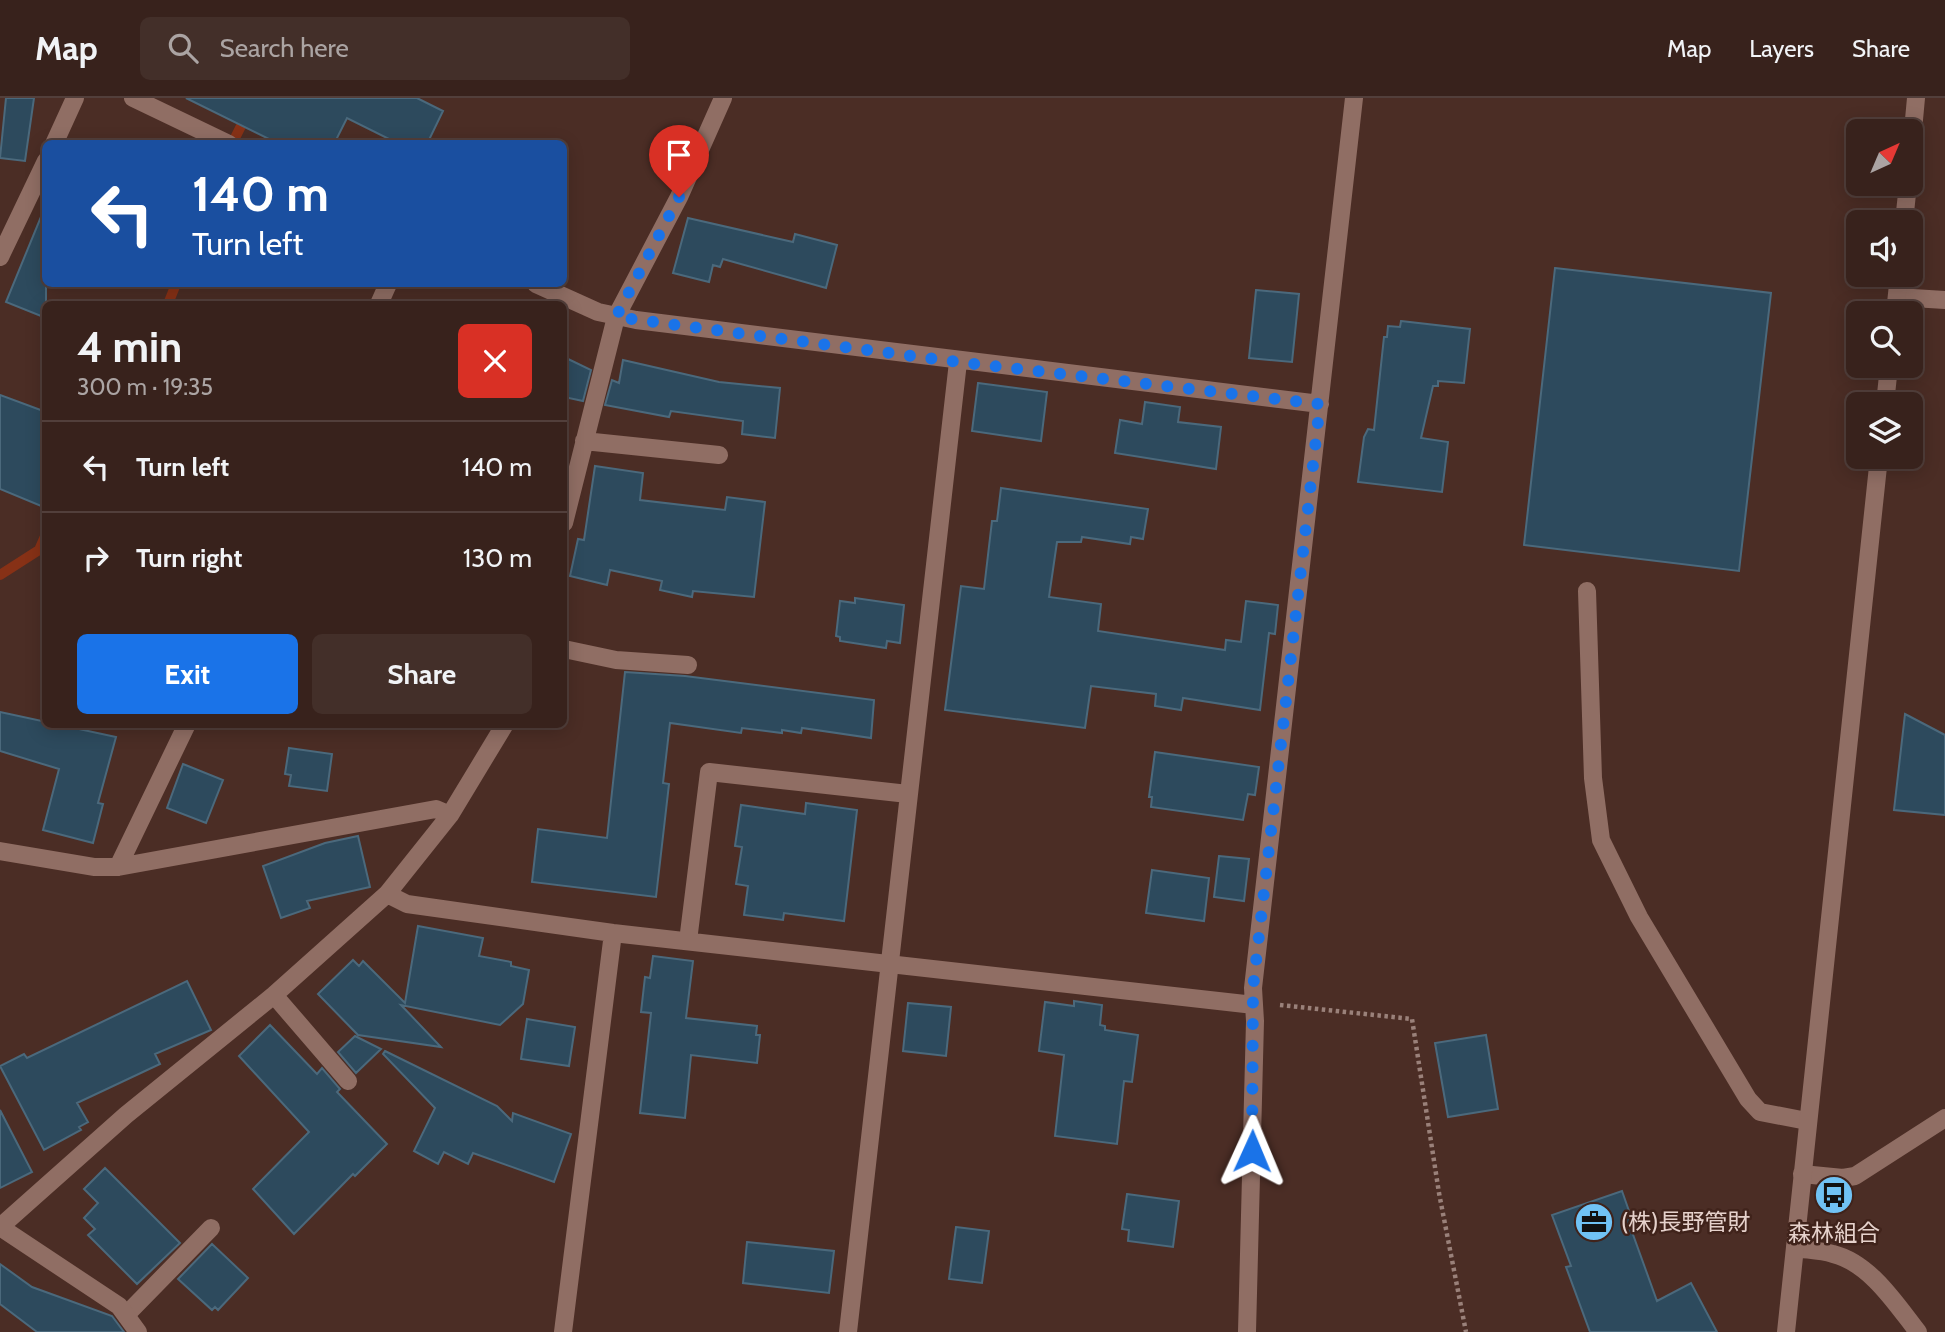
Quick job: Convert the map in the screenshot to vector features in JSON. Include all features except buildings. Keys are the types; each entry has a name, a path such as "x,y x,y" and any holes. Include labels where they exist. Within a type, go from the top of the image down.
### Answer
{"street":[{"path":"56,140 75,98"},
{"path":"133,98 223,140"},
{"path":"567,511 616,317 679,197 723,98"},
{"path":"1247,1332 1253,988 1354,98"},
{"path":"1914,119 1916,98"},
{"path":"0,257 42,169"},
{"path":"543,287 616,317 958,362 1320,404"},
{"path":"1923,302 1945,300"},
{"path":"848,1332 958,362"},
{"path":"584,441 719,455"},
{"path":"1786,1332 1878,469"},
{"path":"1587,591 1593,778 1601,841 1639,917 1748,1099 1760,1112 1807,1121"},
{"path":"567,650 616,660 688,665"},
{"path":"118,867 185,728"},
{"path":"137,1332 119,1306 0,1227 126,1115 275,995 387,894 450,815 503,728"},
{"path":"688,942 709,772 908,794"},
{"path":"0,851 96,867 118,867 436,809 450,815"},
{"path":"387,894 407,904 613,933 1254,1004"},
{"path":"563,1332 613,933"},
{"path":"275,995 348,1082"},
{"path":"1802,1174 1843,1178 1854,1176 1945,1118"},
{"path":"126,1315 211,1228"},
{"path":"1795,1248 1834,1254 1853,1262 1884,1290 1919,1332"}],"path":[{"path":"1254,1004 1412,1019 1438,1193 1466,1332"}],"waterway":[{"path":"234,140 255,98"},
{"path":"169,301 175,287"},
{"path":"0,575 39,550 42,543"}],"place":[{"name":"森林組合","path":"1834,1195"},
{"name":"(株)長野管財","path":"1594,1222"}],"route":[{"path":"679,197 616,317 958,362 1320,404 1253,988 1255,1021 1252,1151"}]}
